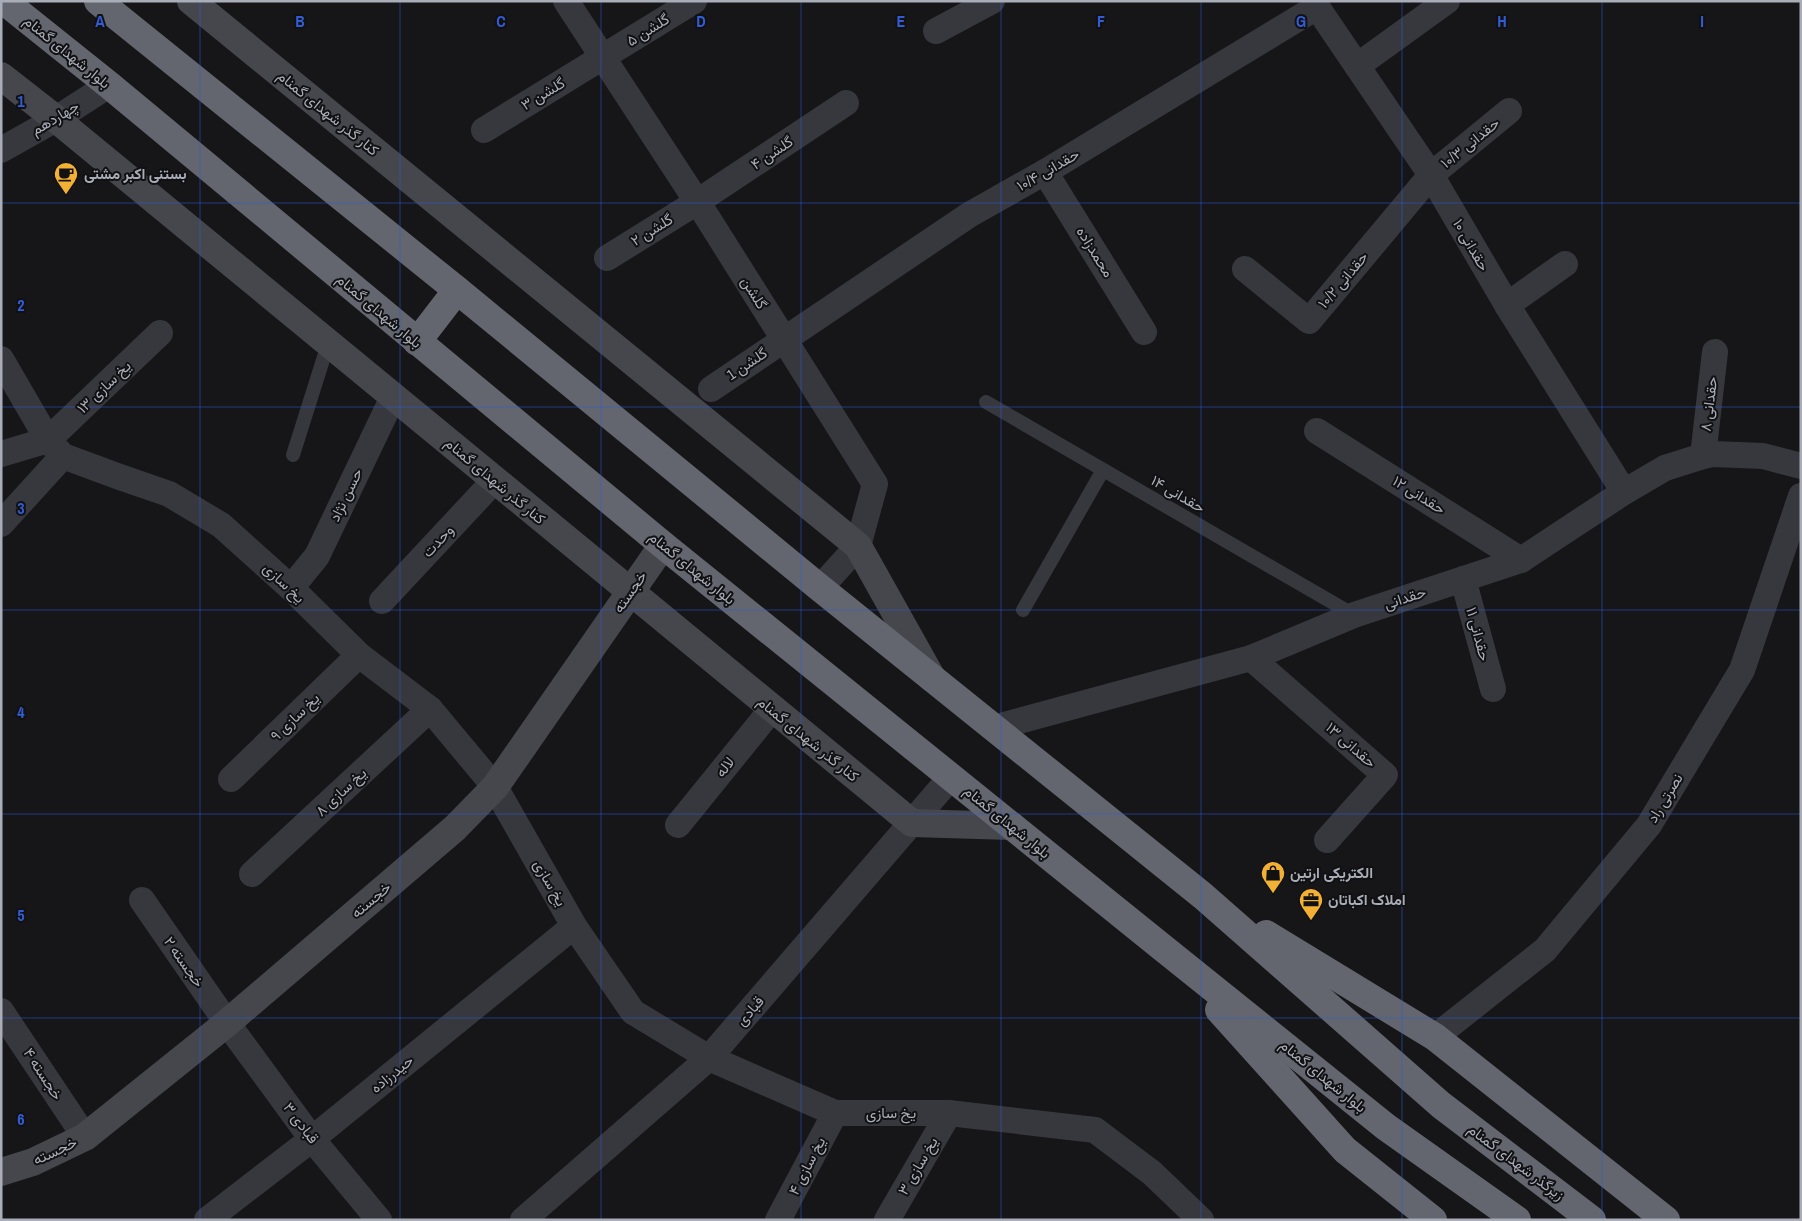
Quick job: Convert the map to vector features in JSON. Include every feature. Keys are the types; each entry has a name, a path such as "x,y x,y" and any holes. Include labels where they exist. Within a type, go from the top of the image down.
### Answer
{"highway":[{"name":"بلوار شهدای گمنام","path":"4,1 109,85 663,544 1162,948 1386,1127 1517,1220"},
{"path":"98,1 457,290 820,588 1203,896 1435,1037 1666,1220"},
{"path":"417,342 457,290"},
{"name":"زیرگذر شهدای گمنام","path":"1203,896 1441,1105 1592,1220"},
{"path":"1162,948 1345,1150 1433,1220"}],"street":[{"name":"گلشن","path":"566,1 697,202 875,484 858,546 820,588"},
{"name":"گلشن ۵","path":"603,58 694,1"},
{"path":"936,31 992,1"},
{"path":"1357,66 1447,1"},
{"name":"کنار گذر شهدای گمنام","path":"198,3 858,546 933,679"},
{"name":"حقدانی ۱۰","path":"1315,4 1431,175 1507,305 1624,492"},
{"name":"حقدانی ۱۰/۴","path":"783,339 969,215 1045,172 1315,4"},
{"name":"گلشن ۳","path":"484,130 603,58"},
{"name":"کنار گذر شهدای گمنام","path":"1,76 56,119 912,823"},
{"name":"چهاردهم","path":"1,150 56,119 109,85"},
{"name":"گلشن ۴","path":"697,202 846,103"},
{"name":"حقدانی ۱۰/۳","path":"1431,175 1509,111"},
{"name":"محمدزاده","path":"1045,172 1144,332"},
{"name":"حقدانی ۱۰/۲","path":"1245,269 1309,322 1431,175"},
{"name":"گلشن ۲","path":"607,258 697,202"},
{"path":"1507,305 1565,264"},
{"name":"یخ سازی ۱۳","path":"1,524 55,448 160,334"},
{"name":"گلشن 1","path":"710,389 783,339"},
{"name":"حقدانی ۸","path":"1702,456 1715,352"},
{"path":"1,359 55,448 1,454"},
{"name":"حسن نژاد","path":"291,588 317,556 393,397"},
{"name":"حقدانی ۱۲","path":"1317,431 1521,560"},
{"name":"یخ سازی","path":"55,448 168,494 221,525 291,588 360,655 430,710 495,787 574,926 633,1012 709,1058 835,1113 949,1112 1096,1130 1152,1173 1201,1220"},
{"name":"حقدانی","path":"993,728 1251,658 1354,615 1521,560 1624,492 1665,468 1702,456 1713,454 1763,456 1801,466"},
{"name":"وحدت","path":"382,601 494,481"},
{"name":"نصرتی راد","path":"1435,1037 1545,950 1649,824 1742,670 1801,496"},
{"name":"خجسته","path":"1,1172 33,1162 85,1137 227,1023 455,828 495,787 663,544"},
{"name":"حقدانی ۱۱","path":"1463,579 1493,689"},
{"name":"یخ سازی ۹","path":"230,779 360,655"},
{"name":"حقدانی ۱۳","path":"1251,658 1385,775 1327,840"},
{"name":"لاله","path":"678,825 772,709"},
{"name":"یخ سازی ۸","path":"252,874 430,710"},
{"name":"قبادی","path":"523,1220 709,1058 951,777"},
{"path":"912,823 1012,826"},
{"name":"خجسته ۲","path":"142,900 227,1023"},
{"name":"حیدرزاده","path":"207,1220 312,1139 574,926"},
{"name":"خجسته ۴","path":"1,1011 85,1137"},
{"name":"قبادی ۳","path":"227,1023 312,1139 378,1220"},
{"name":"یخ سازی ۳","path":"887,1220 949,1112"},
{"name":"یخ سازی ۴","path":"778,1220 835,1113"}],"lane":[{"path":"293,455 328,344"},
{"name":"حقدانی ۱۴","path":"986,402 1354,615"},
{"path":"1023,610 1103,470"}],"place":[{"name":"بستنی اکبر مشتی","path":"66,195"},
{"name":"الکتریکی ارتین","path":"1273,894"},
{"name":"املاک اکباتان","path":"1311,921"}]}
